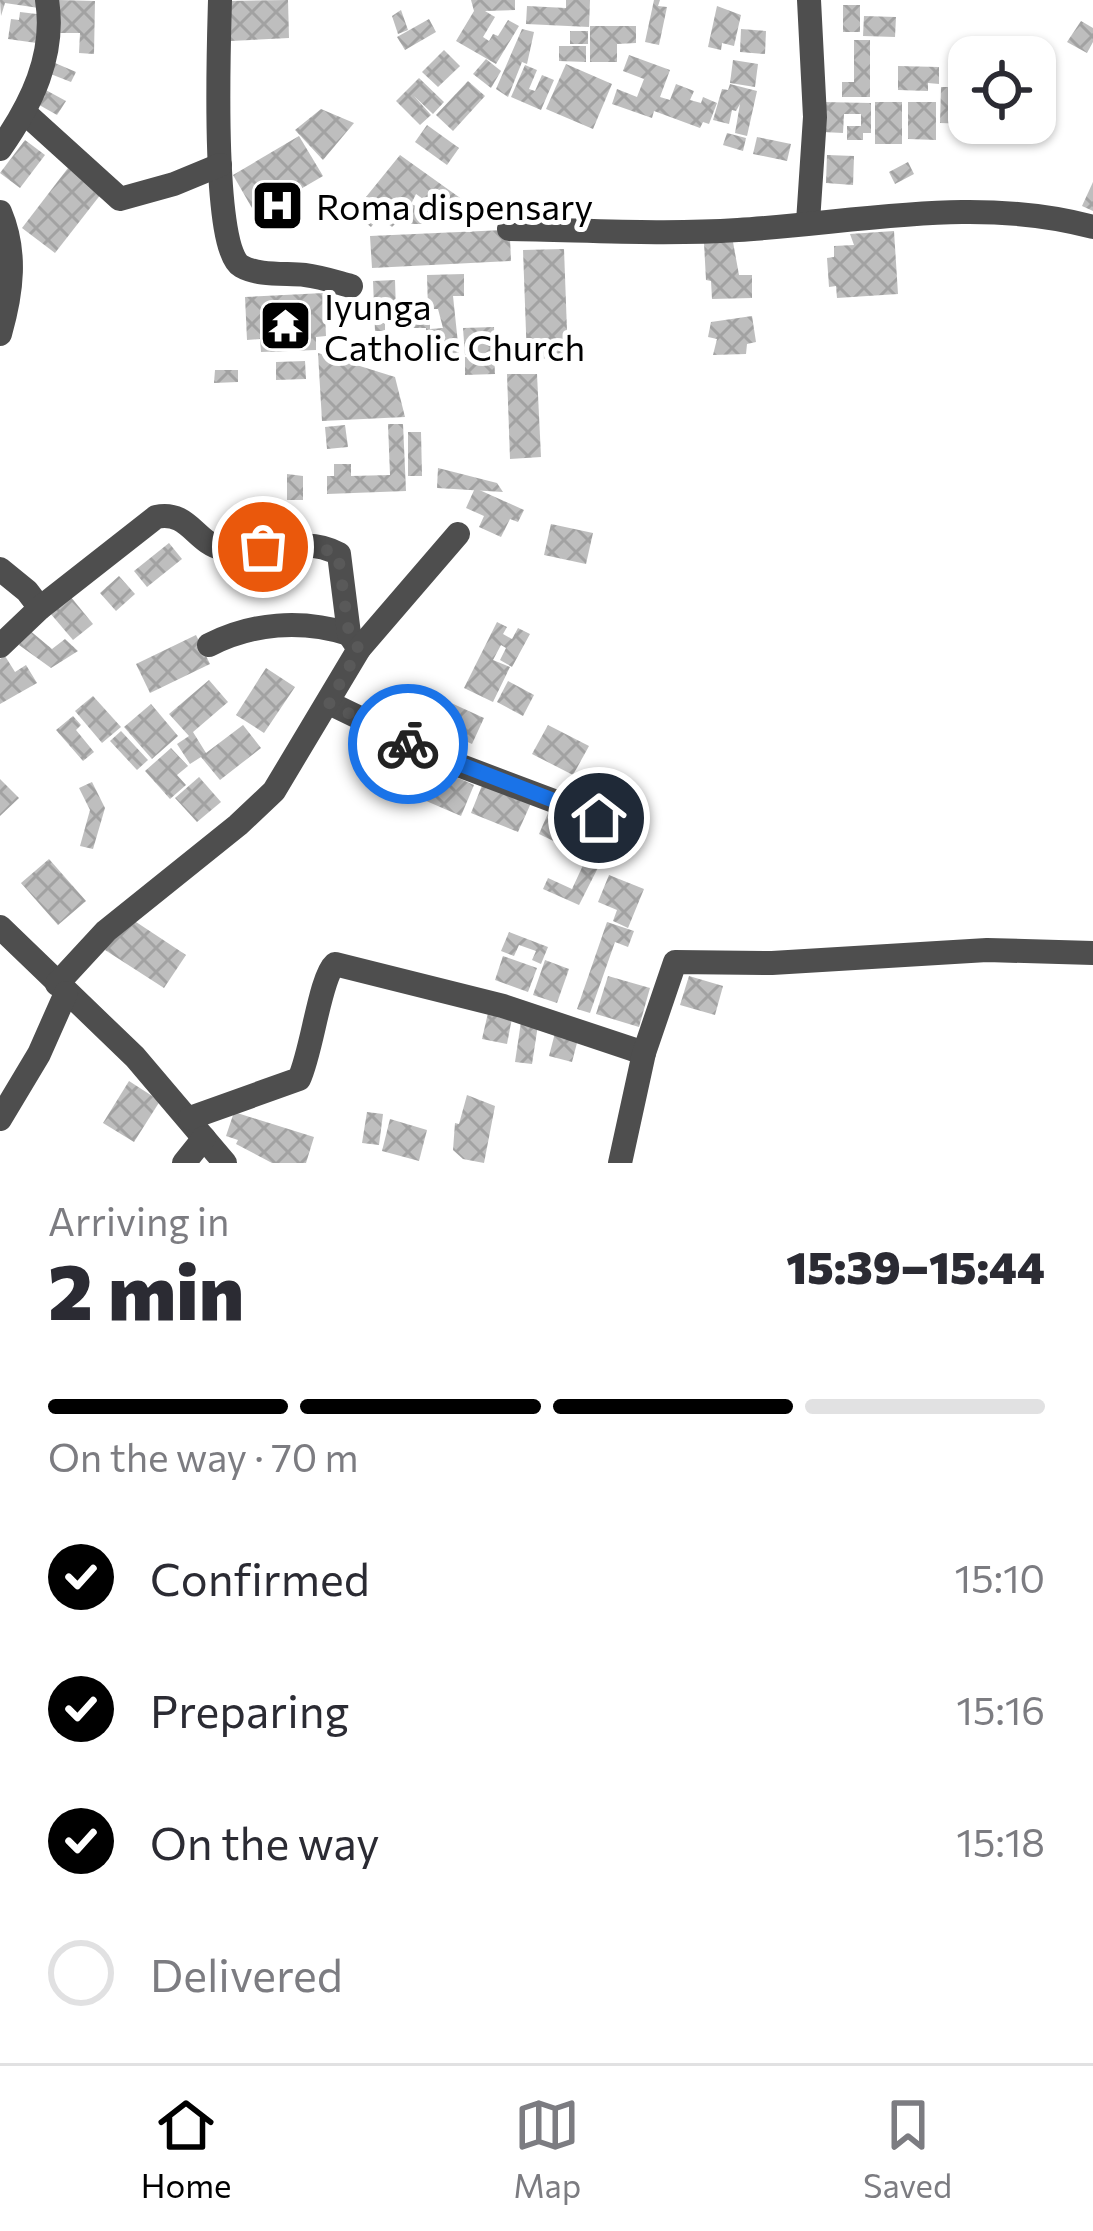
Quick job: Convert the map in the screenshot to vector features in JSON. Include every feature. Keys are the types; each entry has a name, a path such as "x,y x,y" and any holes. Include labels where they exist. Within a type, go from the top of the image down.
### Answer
{"street":[{"path":"0,149 25,113 47,53 51,24 47,0"},
{"path":"220,0 220,165 232,259 240,266 351,286"},
{"path":"808,222 814,117 809,0"},
{"path":"25,113 119,199 220,165"},
{"path":"0,212 11,238 12,280 0,334"},
{"path":"509,229 738,230 914,212 1023,215 1093,227"},
{"path":"0,646 40,608 156,517 168,514 224,549 312,545 338,554 354,641"},
{"path":"0,1119 39,1054 62,988 106,931 238,826 274,790 329,703 354,641 458,534"},
{"path":"0,569 40,608"},
{"path":"209,645 240,629 260,626 354,641"},
{"path":"329,703 453,764 599,818"},
{"path":"0,926 135,1057 225,1163"},
{"path":"620,1163 644,1053 675,962 795,962 933,951 1093,953"},
{"path":"184,1163 197,1128 299,1079 314,1038 325,979 335,964 503,1006 644,1053"}],"building":[{"path":"0,0 41,0 39,8 5,3 1,16"},
{"path":"59,0 95,1 94,54 79,53 80,33 58,33"},
{"path":"288,0 289,38 230,41 229,1"},
{"path":"471,0 515,0 515,10 485,11 495,17 483,37 489,41 508,20 519,26 496,64 456,41 474,11"},
{"path":"566,0 590,0 589,27 526,24 527,6 566,8"},
{"path":"654,0 667,7 659,45 645,42"},
{"path":"843,5 860,5 860,32 843,32"},
{"path":"717,6 741,15 734,46 722,43 721,50 708,47"},
{"path":"401,10 408,30 398,34 392,16"},
{"path":"20,12 45,15 44,44 8,39 11,19 19,20"},
{"path":"864,16 896,17 895,37 863,36"},
{"path":"429,19 436,32 405,50 397,37"},
{"path":"1081,21 1093,28 1087,53 1067,42"},
{"path":"590,26 636,26 636,43 617,44 617,62 590,62"},
{"path":"522,29 534,32 527,64 522,62 508,97 496,89"},
{"path":"741,29 766,31 765,54 740,52"},
{"path":"570,31 588,31 588,44 570,44"},
{"path":"854,40 870,40 870,97 842,97 842,82 854,82"},
{"path":"559,46 586,46 586,62 559,61"},
{"path":"444,50 460,66 438,87 422,72"},
{"path":"629,55 670,70 660,97 670,100 676,84 694,91 690,100 701,103 703,97 717,103 709,124 703,122 700,128 654,111 652,118 612,104 617,89 637,97 644,79 623,71"},
{"path":"486,59 501,71 491,88 473,74"},
{"path":"48,60 76,72 71,82 43,71"},
{"path":"733,60 758,64 755,87 730,83"},
{"path":"566,64 612,84 593,129 546,109"},
{"path":"525,65 537,70 529,89 535,91 542,75 554,80 541,110 511,97"},
{"path":"898,66 939,67 939,84 928,83 928,91 898,90"},
{"path":"419,78 444,102 433,114 414,96 431,115 420,125 396,101"},
{"path":"468,81 485,96 453,131 436,115"},
{"path":"730,84 757,91 747,136 735,133 740,104 732,110 729,124 713,120 722,89 728,90"},
{"path":"941,87 948,87 948,123 940,123"},
{"path":"42,88 66,101 57,115 34,102"},
{"path":"823,102 871,103 871,133 863,133 863,140 847,140 847,126 861,126 861,114 844,114 843,133 823,132"},
{"path":"875,102 902,102 902,144 875,144"},
{"path":"908,102 936,102 936,140 908,139"},
{"path":"321,109 354,123 323,160 295,130"},
{"path":"427,125 459,148 447,165 415,142"},
{"path":"727,133 746,138 743,151 723,145"},
{"path":"299,136 323,176 256,215 233,175"},
{"path":"757,137 791,144 787,161 753,154"},
{"path":"25,140 45,155 20,188 0,173"},
{"path":"400,155 470,205 457,223 416,194 411,204 431,212 422,224 400,219 392,227 379,217 371,227 353,213"},
{"path":"827,155 854,156 853,185 826,183"},
{"path":"908,162 914,174 895,184 889,172"},
{"path":"68,168 101,194 55,253 22,228"},
{"path":"1093,182 1093,211 1082,206"},
{"path":"504,230 510,238 511,261 372,268 370,236"},
{"path":"894,231 898,294 837,298 836,286 829,287 827,258 834,257 834,246 854,245 850,234"},
{"path":"733,242 739,275 752,275 752,298 712,299 704,243"},
{"path":"564,249 568,358 527,359 523,250"},
{"path":"464,274 464,296 453,296 459,353 427,355 426,328 396,328 396,310 430,310 430,329 443,328 438,309 428,309 427,275"},
{"path":"395,280 396,312 385,312 385,331 375,331 373,281"},
{"path":"324,293 326,336 316,337 316,350 261,352 260,339 247,340 245,297"},
{"path":"752,316 756,342 747,344 746,354 713,355 717,339 708,337 711,322"},
{"path":"494,327 495,353 465,355 463,328"},
{"path":"318,353 395,377 405,417 322,421"},
{"path":"494,356 495,374 465,375 465,357"},
{"path":"305,361 306,379 276,380 276,362"},
{"path":"215,370 238,370 238,382 214,383"},
{"path":"507,374 537,374 541,457 510,459"},
{"path":"388,424 403,424 406,491 327,494 327,476 334,476 334,464 351,464 351,476 390,475"},
{"path":"345,425 348,447 327,449 325,427"},
{"path":"408,432 421,432 422,476 408,476"},
{"path":"438,468 497,483 503,492 437,488"},
{"path":"287,474 303,476 303,500 287,500"},
{"path":"475,488 524,510 518,522 510,519 501,537 479,527 484,516 466,508"},
{"path":"551,524 593,533 586,564 544,555"},
{"path":"169,543 182,559 147,587 134,571"},
{"path":"119,576 135,594 116,611 100,593"},
{"path":"70,596 93,624 73,640 50,613"},
{"path":"497,622 507,627 503,634 512,639 518,628 530,634 512,667 500,660 506,648 501,645 493,660 510,667 493,702 464,688"},
{"path":"28,629 52,649 65,639 78,651 51,668 19,645"},
{"path":"196,635 210,664 150,693 136,664"},
{"path":"5,656 15,672 26,665 37,683 0,704 0,659"},
{"path":"266,668 295,687 264,733 236,715"},
{"path":"209,680 228,702 193,732 206,753 243,725 261,748 220,780 201,757 190,764 177,744 189,736 169,714"},
{"path":"508,681 534,695 523,716 497,702"},
{"path":"422,688 444,702 428,726 406,713"},
{"path":"93,696 121,727 102,743 75,711"},
{"path":"449,702 484,718 472,744 437,728"},
{"path":"151,704 178,736 152,759 124,727"},
{"path":"73,716 81,725 76,730 94,752 83,761 56,730"},
{"path":"548,725 589,746 573,775 532,754"},
{"path":"121,731 148,760 137,770 110,741"},
{"path":"372,743 384,749 381,755 406,769 395,789 358,769"},
{"path":"171,748 188,766 177,775 186,785 170,799 145,771"},
{"path":"424,763 474,785 461,816 410,794"},
{"path":"199,777 221,802 197,822 175,798"},
{"path":"0,779 19,798 0,816"},
{"path":"92,782 105,808 93,849 80,846 90,810 79,788"},
{"path":"483,783 531,803 518,832 471,813"},
{"path":"552,804 580,817 570,838 578,842 574,851 539,834"},
{"path":"591,848 605,854 579,905 543,889 548,878 572,889"},
{"path":"49,859 86,901 58,925 21,883"},
{"path":"609,875 644,889 628,928 613,921 617,910 598,902"},
{"path":"127,916 186,955 164,988 105,950"},
{"path":"607,922 634,931 628,947 615,942 590,1013 577,1009"},
{"path":"509,932 548,947 541,964 532,960 536,951 519,945 514,956 501,951"},
{"path":"503,956 537,968 528,992 495,980"},
{"path":"545,960 569,969 557,1003 533,995"},
{"path":"608,976 650,988 639,1027 596,1014"},
{"path":"689,976 723,986 715,1015 680,1005"},
{"path":"488,1013 512,1018 507,1044 482,1039"},
{"path":"521,1022 538,1025 532,1064 515,1062"},
{"path":"555,1033 578,1039 572,1062 549,1056"},
{"path":"129,1081 160,1101 134,1142 103,1123"},
{"path":"467,1095 495,1106 484,1163 463,1159 453,1150 455,1123 459,1124"},
{"path":"234,1112 314,1137 306,1163 272,1163 236,1144 238,1140 226,1136"},
{"path":"367,1112 383,1114 379,1145 362,1143"},
{"path":"390,1119 427,1130 419,1161 382,1151"}],"way so far":[{"path":"263,547 325,546 338,554 349,634 359,649 329,703 408,744"}],"place":[{"name":"Roma dispensary","path":"277,205"},
{"name":"Iyunga Catholic Church","path":"285,326"}],"route":[{"path":"408,744 599,818"}]}
